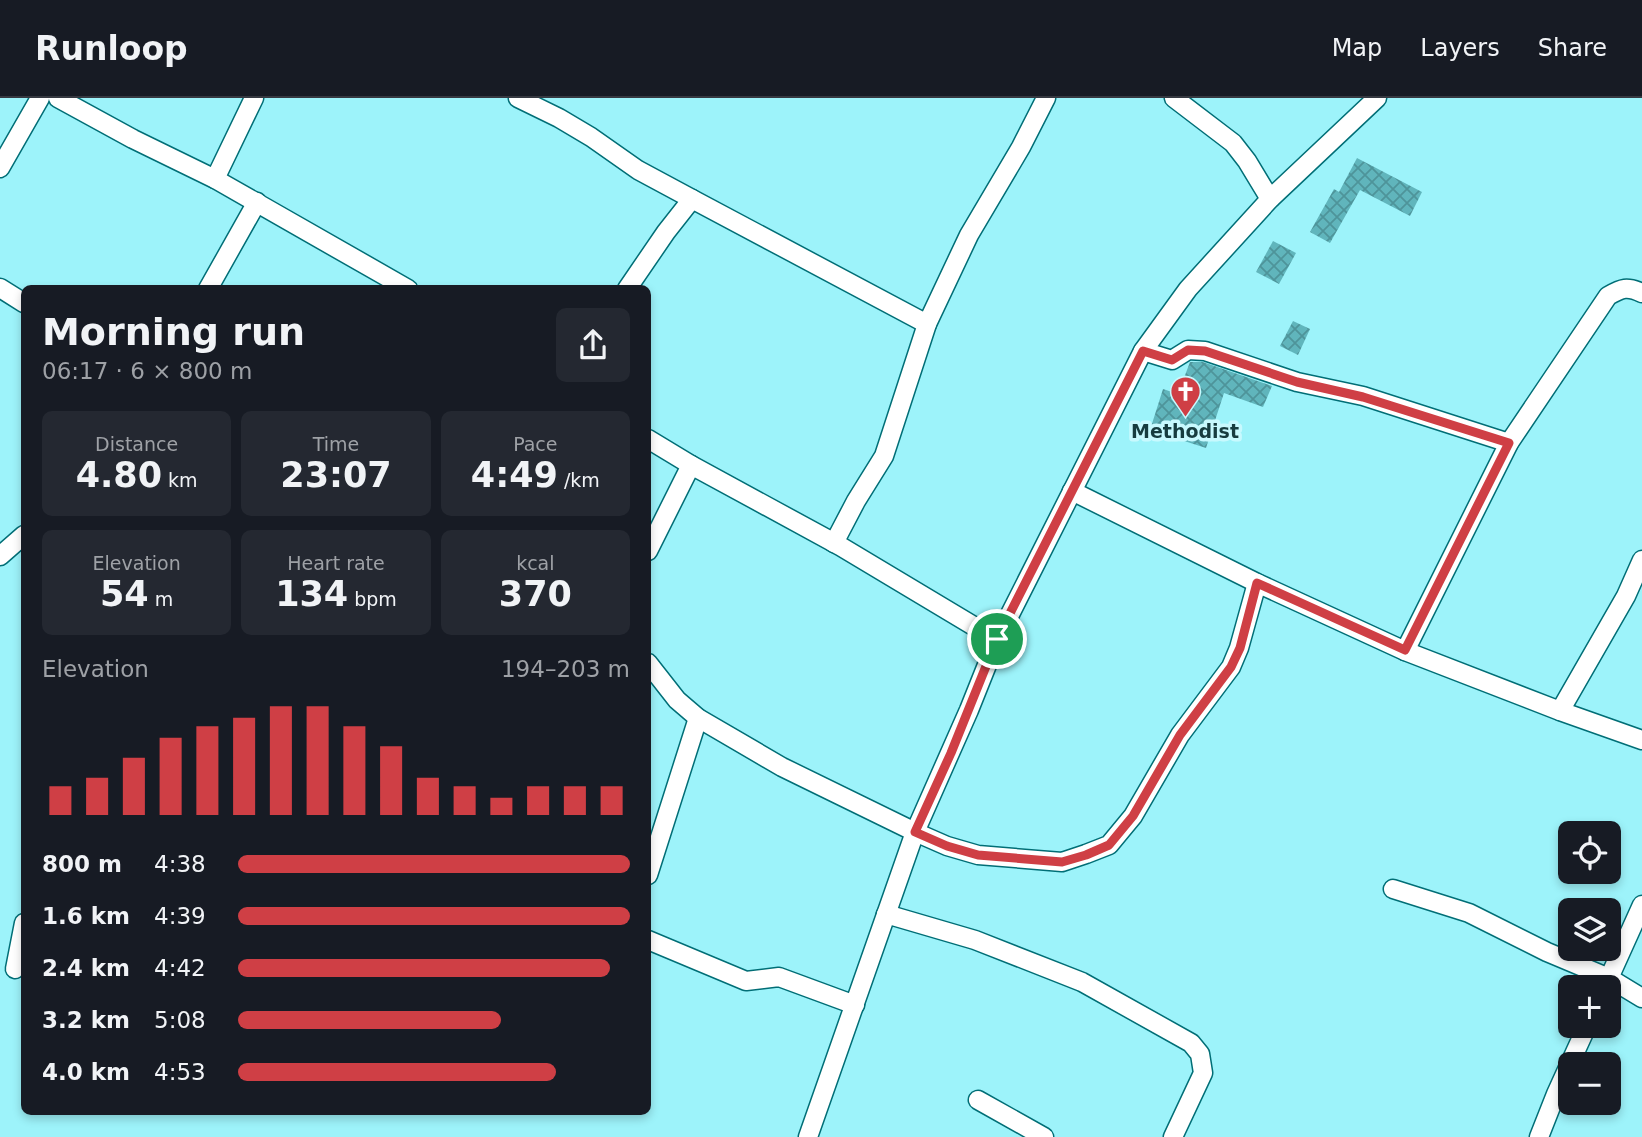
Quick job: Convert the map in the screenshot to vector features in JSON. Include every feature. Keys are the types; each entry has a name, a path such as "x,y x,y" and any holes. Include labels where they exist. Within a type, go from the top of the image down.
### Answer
{"street":[{"path":"0,168 40,98"},
{"path":"58,98 215,179 401,285"},
{"path":"215,179 254,98"},
{"path":"518,98 591,137 638,170 927,324"},
{"path":"547,98 559,118"},
{"path":"834,543 856,500 884,456 927,324 969,235 1021,147 1046,98"},
{"path":"1174,98 1233,143 1270,200"},
{"path":"808,1137 915,832 951,753 997,639 1143,351 1188,289 1270,200 1377,98"},
{"path":"630,285 692,199"},
{"path":"210,285 257,202"},
{"path":"0,288 21,301"},
{"path":"1405,650 1509,443 1608,296 1621,288 1642,293"},
{"path":"1143,351 1172,360 1188,350 1205,351 1297,382 1363,397 1509,443"},
{"path":"651,441 834,543 997,639"},
{"path":"651,545 691,465"},
{"path":"1072,491 1257,583 1405,650 1642,740"},
{"path":"0,556 21,538"},
{"path":"1560,710 1626,596 1642,560"},
{"path":"651,667 677,699 698,718 782,767 915,832 947,846 978,855 1062,862 1109,845 1133,816 1180,735 1231,667 1240,648 1257,583"},
{"path":"651,866 698,718"},
{"path":"1393,889 1469,913 1591,975"},
{"path":"1611,975 1642,905"},
{"path":"886,914 975,940 1082,982 1191,1043 1200,1054 1203,1073 1173,1137"},
{"path":"15,969 21,938"},
{"path":"651,941 746,981 779,977 855,1005"},
{"path":"1621,989 1642,998"},
{"path":"1539,1137 1582,1038"},
{"path":"978,1100 1044,1137"}],"building":[{"path":"1357,158 1422,192 1410,216 1360,190 1330,243 1310,232 1334,189 1339,192"},
{"path":"1273,241 1296,253 1279,284 1256,272"},
{"path":"1293,321 1310,329 1298,355 1280,346"},
{"path":"1190,362 1203,362 1272,386 1263,407 1224,393 1206,448 1150,430 1163,389 1178,394"}],"place":[{"name":"Methodist","path":"1185,419"}],"route":[{"path":"1188,350 1205,351 1297,382 1363,397 1509,443 1405,650 1257,583 1240,648 1231,667 1180,735 1133,816 1109,845 1086,855 1062,862 978,855 947,846 915,832 951,753 997,639 1143,351 1172,360 1188,350"}]}
